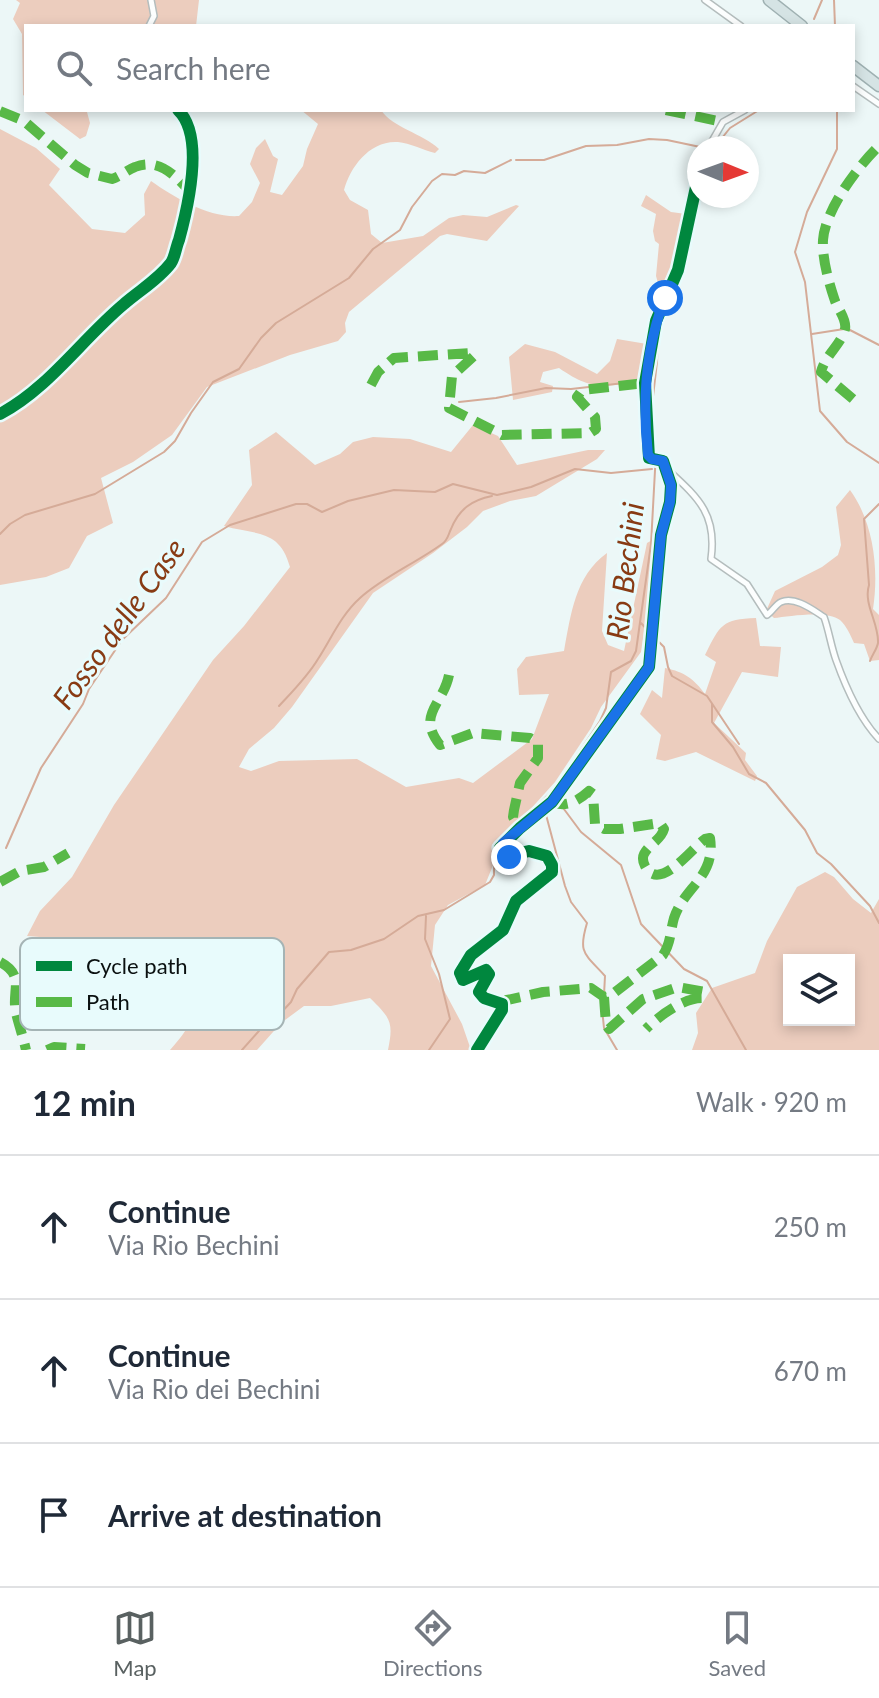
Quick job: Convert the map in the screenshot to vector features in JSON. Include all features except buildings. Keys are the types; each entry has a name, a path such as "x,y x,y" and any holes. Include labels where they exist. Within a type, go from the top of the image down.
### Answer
{"highway":[{"path":"769,0 799,24"},
{"path":"779,0 810,24"},
{"path":"855,60 879,78"},
{"path":"855,68 879,86"}],"street":[{"path":"150,24 154,16 151,0"},
{"path":"705,0 738,24"},
{"path":"855,87 879,104"},
{"path":"0,414 51,376 172,262 193,176 191,134 186,117 180,112"},
{"path":"715,136 723,122 741,112"},
{"path":"691,208 678,270 656,321 645,383 649,458 663,461 668,471 706,511 714,539 711,559 747,584 767,615 780,602 788,601 802,603 824,617 836,660 851,695 866,726 879,739"},
{"path":"477,1050 502,1010 502,1004 484,998 479,992 489,974 486,970 463,980 460,973 464,964 503,930 516,901 552,872 547,856 529,851 504,857 500,848 552,802 649,667 661,535 670,502 668,471"}],"shaded area":[{"path":"16,0 199,0 196,24 24,24 24,96 22,34 13,19 20,3"},
{"path":"45,112 87,112 90,123 86,136 80,139"},
{"path":"303,112 383,112 439,149 435,153 403,143 388,143 370,150 356,164 344,190 350,200 368,210 371,234 382,243 423,236 449,218 463,215 487,217 519,206 487,241 447,234 440,236 349,312 346,332 338,341 290,355 207,387 172,435 133,462 101,478 113,523 87,536 69,568 46,577 0,585 0,129 36,148 60,169 49,185 92,229 125,233 145,215 144,194 151,181 204,210 239,216 252,202 260,183 250,164 256,148 265,139 273,156 278,159 270,192 282,195 303,166 318,124"},
{"path":"646,195 671,212 686,214 677,267 667,288 658,283 656,276 659,244 653,231 656,214 641,206"},
{"path":"617,339 647,344 642,381 617,385 589,384 559,368 543,372 540,382 553,386 552,392 513,400 509,357 525,344 555,352 597,374 610,361"},
{"path":"473,425 498,436 517,465 588,450 605,450 597,459 536,496 483,511 433,553 373,593 292,707 274,728 249,749 239,767 251,771 279,761 357,759 406,787 459,778 473,783 532,739 549,694 519,695 517,669 526,657 564,651 581,584 596,562 607,553 602,631 608,645 624,651 647,543 654,539 641,652 601,707 591,728 555,782 518,823 498,853 485,885 448,905 435,925 431,966 462,1024 471,1050 388,1050 389,1021 370,998 331,1006 304,1006 284,1021 284,938 27,936 40,911 72,877 114,805 213,660 290,567 286,555 273,540 224,526 252,485 249,450 276,432 315,465 340,454 353,442 373,437 410,439 451,452"},
{"path":"850,490 865,517 873,547 873,609 879,615 879,660 870,661 864,644 854,643 844,625 834,617 808,614 774,618 766,611 775,591 822,567 838,555 841,545 836,507"},
{"path":"756,618 760,646 781,647 778,677 742,672 714,723 746,753 745,760 757,776 755,781 696,752 665,761 656,759 661,735 640,714 652,690 662,698 665,668 688,677 705,694 716,662 705,655 719,630 729,622"},
{"path":"825,872 871,913 879,899 879,1050 692,1050 698,1033 696,1013 712,988 755,973 767,941 797,887"},
{"path":"275,1030 257,1050 170,1050 184,1032"}],"waterway":[{"path":"814,19 822,0"},
{"path":"834,0 835,24"},
{"name":"Rio Bechini","path":"724,136 730,128 756,112"},
{"path":"837,112 837,149 807,212 795,252 805,282 820,411 847,442 879,463"},
{"path":"516,160 544,160 586,146 617,145 649,139 687,144"},
{"path":"0,534 25,515 95,494 164,452 175,441 213,382 239,369 276,323 349,278 373,249 400,230 412,207 432,181 442,174 455,175 464,171 485,173 511,160"},
{"name":"Rio Bechini","path":"284,1010 329,952 351,950 384,939 418,916 444,910 490,882 494,875 494,856 501,838 555,788 600,721 606,708 611,672 631,661 636,651 651,544 656,452 651,414 660,321 683,272 697,208"},
{"path":"812,334 844,329"},
{"path":"848,329 879,345"},
{"path":"459,402 546,388 571,389 651,380"},
{"name":"Fosso delle Case","path":"6,848 41,768 122,640 166,598 202,542 230,525 296,504 307,504 322,512 348,501 394,490 435,492 453,484 497,495 531,487 575,469 611,473 652,469"},
{"path":"279,706 310,672 342,619 360,598 442,544 462,511 472,503 492,496"},
{"path":"870,661 878,643 868,599 864,519 879,504"},
{"path":"641,623 650,633"},
{"path":"654,637 664,647 672,676 707,696 739,744"},
{"path":"712,704 712,722 733,747 749,774 766,783 805,830 817,853 870,906 879,923"},
{"path":"552,793 581,832 621,865 641,924 684,969 707,981 746,1050"},
{"path":"545,811 565,886 571,902 587,923 583,947 605,976 601,999 604,1028 617,1050"},
{"path":"426,916 425,939 439,974 450,1019 429,1050"},
{"name":"Rio Bechini","path":"242,1050 260,1030"}],"marked path":[{"path":"0,111 24,121 88,173 112,179 135,167 152,165 167,170 191,193"},
{"path":"676,112 723,122"},
{"path":"853,399 821,372 845,326 828,279 823,240 836,202 879,146"},
{"path":"371,385 378,372 394,358 470,353 475,355 452,376 449,408 502,435 590,433 596,429 595,417 577,397 582,390 645,383"},
{"path":"449,675 431,717 430,725 440,745 473,733 530,738 538,743 538,758 520,783 514,810 513,817 520,828"},
{"path":"502,1004 507,1000 543,992 591,988 604,997 610,996 663,955 679,907 704,872 711,851 710,838 705,839 666,872 658,875 651,873 643,857 662,833 664,829 660,823 604,829 595,824 593,794 589,791 572,802 552,802"},
{"path":"0,882 20,871 44,867 68,853"},
{"path":"0,962 8,967 15,978 15,1005 20,1028"},
{"path":"604,997 609,1029 643,999 678,987 705,992 702,998 672,1009 646,1029"},
{"path":"21,1030 26,1050"},
{"path":"47,1050 54,1047 85,1049"}],"cycle path":[{"path":"0,414 34,391 171,263 183,226 193,154 191,137 179,112"},
{"path":"477,1050 502,1010 502,1004 484,998 479,992 489,974 486,970 463,980 460,973 471,955 503,930 516,901 552,872 547,856 529,851 504,857 500,848 552,802 649,667 661,535 671,485 663,461 649,458 645,383 656,321 678,270 691,208"}],"route":[{"path":"509,857 501,853 503,843 552,802 649,667 661,535 671,485 663,461 649,458 648,455 644,403 656,321 665,298"}]}
